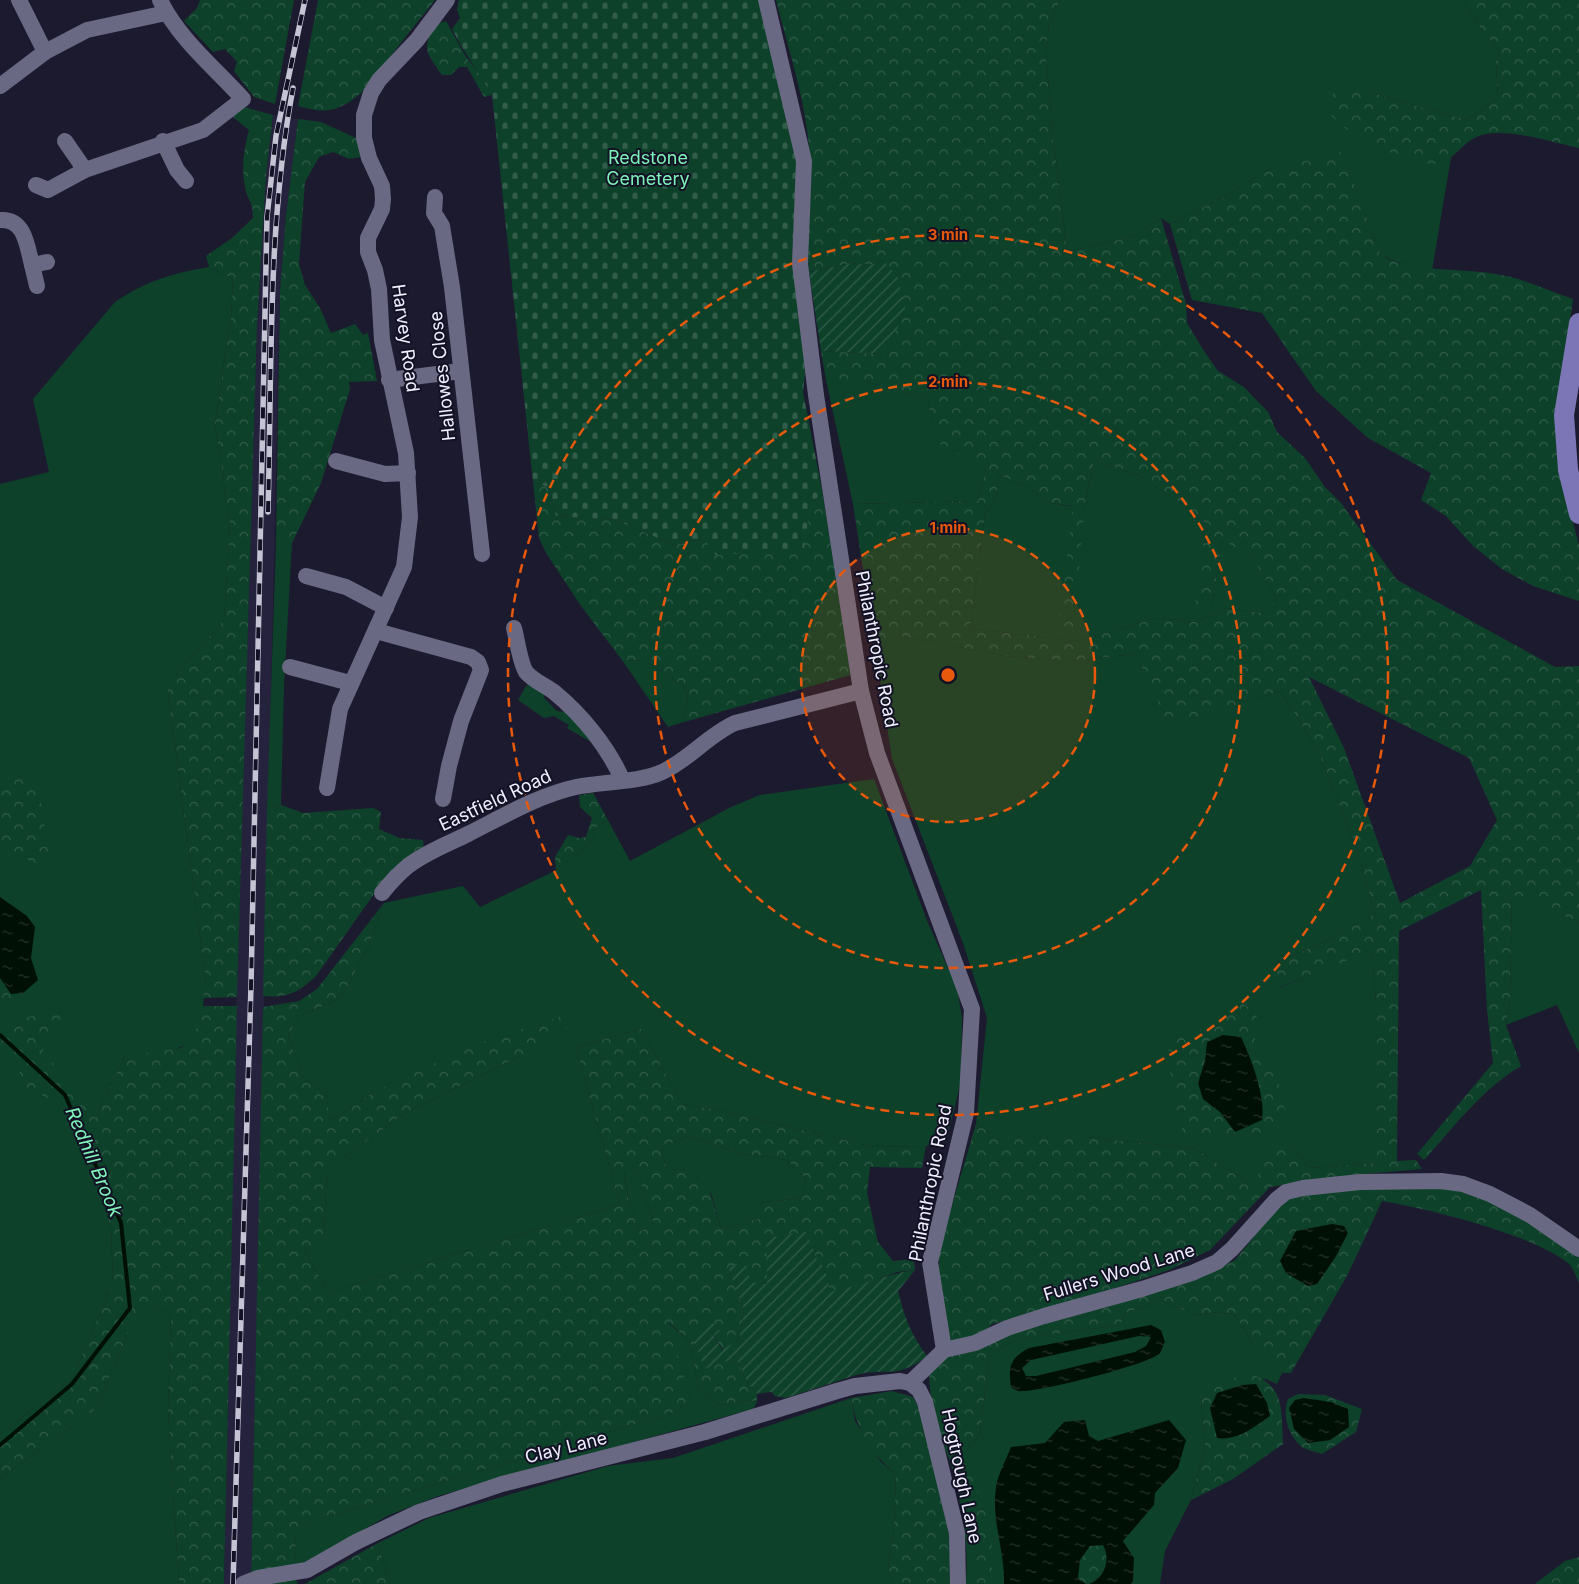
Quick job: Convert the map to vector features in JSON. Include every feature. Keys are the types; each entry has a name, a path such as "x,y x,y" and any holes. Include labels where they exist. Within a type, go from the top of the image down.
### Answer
{"main road":[{"path":"1579,323 1564,415 1568,470 1579,514"}],"street":[{"path":"18,0 45,52"},
{"name":"Harvey Road","path":"327,788 340,709 350,683 376,631 404,567 410,517 408,473 382,340 379,289 368,245 368,238 373,224 382,209 382,186 369,158 364,138 364,115 366,104 379,80 417,40 447,0"},
{"name":"Philanthropic Road","path":"766,0 792,100 804,161 800,264 816,395 861,691 878,753 972,1009 966,1113 930,1262 944,1350"},
{"path":"0,86 45,52 87,30 163,7 243,99 203,130 163,141 85,170 48,190 36,185"},
{"path":"66,141 85,170"},
{"path":"163,141 177,170 186,182"},
{"name":"Hallowes Close","path":"436,197 434,213 442,226 452,287 482,554"},
{"path":"0,220 9,219 18,224 39,263 37,286"},
{"path":"389,380 461,371"},
{"path":"336,461 385,474 408,473"},
{"path":"306,576 346,587 386,608"},
{"path":"514,628 526,672 554,692 577,715 610,756 622,779"},
{"path":"376,631 470,657 478,662 481,670 461,721 449,766 444,799"},
{"path":"290,667 350,683"},
{"name":"Eastfield Road","path":"382,894 390,882 408,866 507,815 559,792 622,779 644,778 680,762 721,730 735,724 861,691"},
{"name":"Fullers Wood Lane","path":"944,1350 975,1343 1007,1328 1142,1289 1192,1273 1217,1262 1232,1249 1276,1200 1286,1192 1303,1188 1360,1182 1441,1181 1463,1184 1490,1194 1530,1215 1579,1249"},
{"path":"910,1383 944,1350"},
{"name":"Clay Lane","path":"243,1584 258,1578 307,1570 356,1542 419,1512 502,1484 705,1432 855,1386 885,1382 910,1383"},
{"name":"Hogtrough Lane","path":"910,1383 919,1390 926,1402 950,1502 957,1533 958,1584"}],"shaded area":[{"path":"273,115 298,119 286,215 280,292 251,1584 224,1584 236,1017 257,326 266,175"}],"green space":[{"path":"200,0 294,0 275,104 254,97 234,71 237,62 225,49 213,52 184,21 197,8"},
{"path":"318,0 435,0 361,93 338,108 316,110 298,106"},
{"name":"Redstone Cemetery","path":"459,0 761,0 796,144 801,318 805,374 803,392 823,495 811,501 804,548 716,555 702,539 674,545 616,520 556,516 548,487 533,482 492,95 452,29 460,18 457,9"},
{"path":"776,0 1060,0 1049,24 1046,53 1052,129 1067,252 1134,236 1161,218 1186,304 1187,323 1204,351 1218,371 1244,387 1268,412 1277,432 1305,458 1325,487 1341,503 1397,580 1555,667 1579,666 1579,922 1512,894 1510,999 1506,1025 1521,1066 1481,1097 1424,1160 1417,1154 1493,1063 1487,1010 1481,890 1399,931 1397,1161 1416,1160 1422,1169 1353,1175 1270,1187 1210,1250 1169,1270 1068,1304 992,1324 982,1334 950,1341 940,1294 940,1246 976,1124 997,1137 1083,1137 1194,1148 1251,1185 1279,1142 1291,1146 1309,1168 1376,1163 1376,1004 1372,951 1280,987 1275,963 1322,943 1375,914 1356,846 1317,748 1280,691 1169,726 1136,654 1071,661 1006,656 900,636 876,653 853,504 978,501 986,469 938,443 927,398 860,380 826,380 821,351 883,354 884,261 870,265 851,263 809,272 810,161 806,120","holes":["1094,461 1139,475 1192,511 1206,524 1195,605 1212,605 1222,540 1251,556 1277,598 1264,613 1226,608 1195,622 1157,618 1076,641 970,628 985,514 996,498 999,475 1028,487 1045,502 1073,506 1058,631 1074,631 1084,508","1309,677 1469,758 1497,820 1470,866 1400,903 1344,748"]},
{"path":"1060,0 1463,0 1483,32 1499,50 1496,62 1498,98 1467,120 1361,90 1438,164 1451,158 1432,270 1410,266 1381,256 1342,153 1267,170 1230,194 1170,224 1161,218 1134,236 1067,252 1052,129 1046,53 1049,24"},
{"path":"1463,0 1579,0 1579,148 1517,134 1493,133 1482,135 1469,141 1443,162 1431,164 1399,156 1369,143 1353,135 1329,114 1333,92 1361,90 1467,120 1498,98 1496,62 1499,50 1483,32"},
{"path":"446,21 466,57 480,74 492,95 484,97 467,67 459,67 451,75 442,75 432,61 427,50 428,39 436,24"},
{"path":"240,106 273,115 266,175 257,326 237,997 203,998 206,981 167,685 224,620 230,524 215,423 231,318 233,279 209,267 206,256 232,238 253,218 243,173 244,151 249,130 233,117"},
{"path":"298,119 321,122 358,139 361,157 349,159 333,152 319,157 305,182 299,264 305,285 320,308 331,333 355,324 363,335 368,333 377,381 349,382 350,389 321,483 292,543 276,543 280,292 286,215"},
{"path":"1342,152 1381,256 1413,266 1511,277 1573,299 1567,344 1565,492 1579,545 1579,601 1533,586 1502,569 1473,546 1446,516 1421,500 1431,473 1368,438 1316,391 1262,313 1192,300 1170,224 1230,194 1267,170"},
{"path":"884,261 898,278 906,312 883,354 821,351 809,272 851,263 870,265"},
{"path":"209,267 233,279 231,318 215,423 230,524 224,620 167,685 206,981 201,1017 195,1036 181,1047 163,1052 125,1056 95,1118 78,1138 98,1181 111,1228 113,1282 72,1379 0,1434 0,484 49,472 33,399 115,302 149,283 183,272"},
{"path":"826,380 860,380 927,398 938,442 986,469 978,501 853,504"},
{"path":"1094,461 1139,475 1192,511 1206,524 1212,605 1222,539 1251,556 1277,598 1264,613 1226,608 1195,622 1157,618 1076,641 970,628 985,514 996,498 999,475 1028,487 1045,502 1084,508"},
{"path":"533,482 548,487 556,516 616,520 674,545 702,539 811,501 823,495 851,675 684,722 688,693 681,684 646,661 622,660 581,606 546,553 539,538"},
{"path":"276,543 292,543 284,686 281,805 267,808"},
{"path":"900,636 1006,656 1071,661 1136,654 1169,725 1280,691 1317,748 1356,846 1375,914 1322,943 1275,963 1281,987 1372,950 1376,1004 1376,1163 1309,1168 1291,1146 1251,1185 1194,1148 1083,1137 997,1137 976,1124 987,1018 963,943 892,759 876,653"},
{"path":"622,660 646,661 681,684 688,693 684,722 668,727"},
{"path":"531,684 544,693 544,698 557,711 566,712 590,738 589,741 567,728 569,725 554,716 544,718 518,700 526,686"},
{"path":"37,775 50,863 37,866 19,854 0,857 0,788 15,780"},
{"path":"874,779 928,923 957,988 962,1017 961,1081 946,1142 926,1146 874,1147 713,1109 682,1104 641,1029 576,1047 620,1205 328,1292 305,1251 324,1234 327,1170 405,1113 520,1056 374,1092 330,1121 326,1093 302,1077 288,1035 300,1016 341,998 368,948 384,903 463,886 480,907 567,865 566,862 589,844 596,828 608,820 630,861 731,807 760,795"},
{"path":"593,793 608,820 596,828 589,844 566,862 567,865 556,871 555,857 568,835 579,838 586,837 592,818 580,807 579,795"},
{"path":"281,805 303,813 373,808 381,812 379,829 399,838 423,840 424,850 379,887 310,982 286,995 263,996 267,808"},
{"path":"1512,893 1579,922 1579,1053 1557,1005 1506,1025 1510,999"},
{"path":"384,903 368,948 341,998 300,1016 288,1035 302,1077 326,1093 330,1121 374,1092 469,1047 568,1014 571,1025 520,1056 405,1113 327,1170 324,1234 305,1251 328,1292 620,1205 576,1047 641,1029 682,1104 713,1109 874,1147 926,1146 922,1168 870,1167 867,1193 878,1242 893,1261 914,1259 915,1270 897,1272 855,1287 784,1303 767,1284 751,1283 728,1267 744,1310 739,1340 723,1350 714,1336 719,1331 705,1326 694,1334 730,1360 738,1362 747,1382 757,1394 757,1402 747,1400 721,1405 699,1391 690,1341 669,1323 690,1401 675,1412 310,1522 296,1532 295,1579 298,1584 251,1584 263,1007 299,1001 317,989","holes":["689,1136 739,1153 787,1160 806,1179 803,1198 757,1203 761,1218 721,1229 706,1179 690,1171 666,1169 662,1147","637,1170 654,1224 639,1232 629,1202 624,1173"]},
{"path":"0,978 11,994 14,1010 0,1015"},
{"path":"1241,1003 1257,1012 1255,1041 1275,1069 1286,1115 1271,1132 1264,1136 1257,1138 1241,1137 1219,1131 1208,1143 1184,1136 1172,1094 1168,1044 1175,1033 1200,1032 1219,1023 1222,1010","holes":["1207,1042 1253,1062 1256,1081 1235,1132 1220,1112 1203,1099 1198,1082 1205,1061"]},
{"path":"59,1006 61,1019 48,1030 43,1050 95,1118 125,1056 181,1048 195,1035 202,1006 237,1006 224,1584 179,1584 168,1409 171,1314 155,1306 130,1328 97,1408 0,1479 0,1434 72,1379 113,1282 111,1228 98,1181 61,1105 22,1085 18,1064 0,1042 0,1030"},
{"path":"689,1136 739,1153 787,1160 806,1179 803,1198 758,1203 761,1218 721,1229 711,1193 690,1171 666,1169 662,1147"},
{"path":"637,1170 654,1224 639,1232 629,1202 624,1172"},
{"path":"1432,1187 1467,1191 1532,1223 1579,1257 1579,1283 1568,1263 1530,1242 1452,1216 1382,1201 1348,1274 1291,1373 1282,1373 1255,1347 1234,1314 1218,1312 1196,1315 1160,1300 1124,1314 1121,1325 1021,1338 1003,1346 989,1357 980,1435 964,1452 950,1461 941,1440 931,1396 929,1373 938,1361 1001,1337 1210,1272 1235,1260 1278,1207 1293,1194 1325,1190"},
{"path":"806,1232 818,1262 825,1268 830,1292 915,1270 898,1291 909,1325 927,1356 916,1364 898,1371 864,1373 786,1398 775,1396 771,1392 757,1394 747,1382 738,1362 730,1360 704,1369 693,1334 711,1321 720,1331 714,1336 722,1350 739,1340 744,1310 728,1267 745,1261 751,1282 767,1284 766,1238"},
{"path":"1160,1300 1196,1315 1218,1312 1234,1314 1255,1347 1282,1373 1277,1384 1266,1379 1225,1381 1206,1394 1201,1402 1205,1446 1191,1500 1165,1551 1160,1584 966,1584 965,1536 961,1507 950,1461 964,1452 980,1435 989,1357 1003,1346 1021,1338 1121,1325 1124,1314"},
{"path":"155,1306 171,1314 168,1409 179,1584 0,1584 0,1479 97,1408 130,1328"},
{"path":"668,1323 690,1341 699,1391 721,1405 747,1400 757,1402 753,1409 438,1496 387,1516 307,1563 295,1565 296,1532 310,1522 675,1412 690,1401"},
{"path":"1249,1373 1261,1378 1270,1385 1279,1400 1283,1444 1233,1479 1191,1500 1205,1446 1201,1402 1206,1393 1225,1381"},
{"path":"892,1391 913,1397 926,1421 952,1540 952,1584 893,1584 888,1568 894,1528 896,1474 887,1467 866,1440 853,1409 851,1398"},
{"path":"1298,1394 1325,1395 1362,1409 1356,1432 1322,1454 1302,1447 1293,1437 1286,1418 1288,1399"},
{"path":"851,1398 855,1421 881,1462 896,1474 894,1528 888,1567 893,1584 390,1584 378,1543 429,1518 608,1466 673,1458"},
{"path":"968,1466 977,1466 976,1484 992,1537 992,1584 975,1584 977,1532 975,1514 966,1481"},
{"path":"378,1543 390,1584 305,1584"},
{"path":"1103,1545 1106,1557 1105,1570 1098,1580 1086,1584 1078,1578 1080,1560 1090,1546"},
{"path":"1579,1557 1579,1584 1535,1584 1565,1561"}],"water":[{"path":"0,897 27,916 35,927 31,958 38,980 23,993 11,994 0,978"},
{"path":"1223,1035 1241,1037 1253,1066 1262,1100 1262,1120 1235,1132 1220,1112 1203,1099 1198,1083 1205,1061 1207,1042"},
{"path":"1332,1224 1344,1226 1348,1233 1335,1258 1317,1284 1308,1286 1286,1273 1280,1261 1296,1231"},
{"path":"1151,1325 1161,1330 1165,1342 1160,1353 1152,1358 1115,1371 1045,1388 1018,1391 1011,1387 1010,1368 1014,1359 1029,1348","holes":["1139,1336 1151,1337 1146,1346 1135,1352 1036,1376 1026,1376 1022,1368 1031,1360"]},
{"path":"1256,1384 1267,1403 1270,1416 1252,1429 1239,1435 1217,1438 1210,1408 1217,1393 1242,1385"},
{"path":"1304,1398 1331,1402 1348,1409 1349,1427 1330,1440 1308,1443 1294,1429 1289,1408 1295,1400"},
{"path":"1085,1420 1089,1436 1098,1441 1169,1420 1186,1440 1178,1468 1155,1493 1154,1505 1123,1541 1134,1558 1133,1581 1131,1584 1089,1584 1103,1573 1105,1568 1106,1556 1103,1545 1090,1546 1080,1560 1078,1578 1086,1584 1004,1584 995,1499 998,1477 1011,1447 1045,1443 1064,1422"}],"waterway":[{"name":"Redhill Brook","path":"0,1035 65,1095 121,1223 130,1308 72,1384 0,1445"}],"railway":[{"path":"233,1584 251,986 267,217 276,136 305,0"},
{"path":"268,512 272,299 275,246 285,140 293,88"}]}
